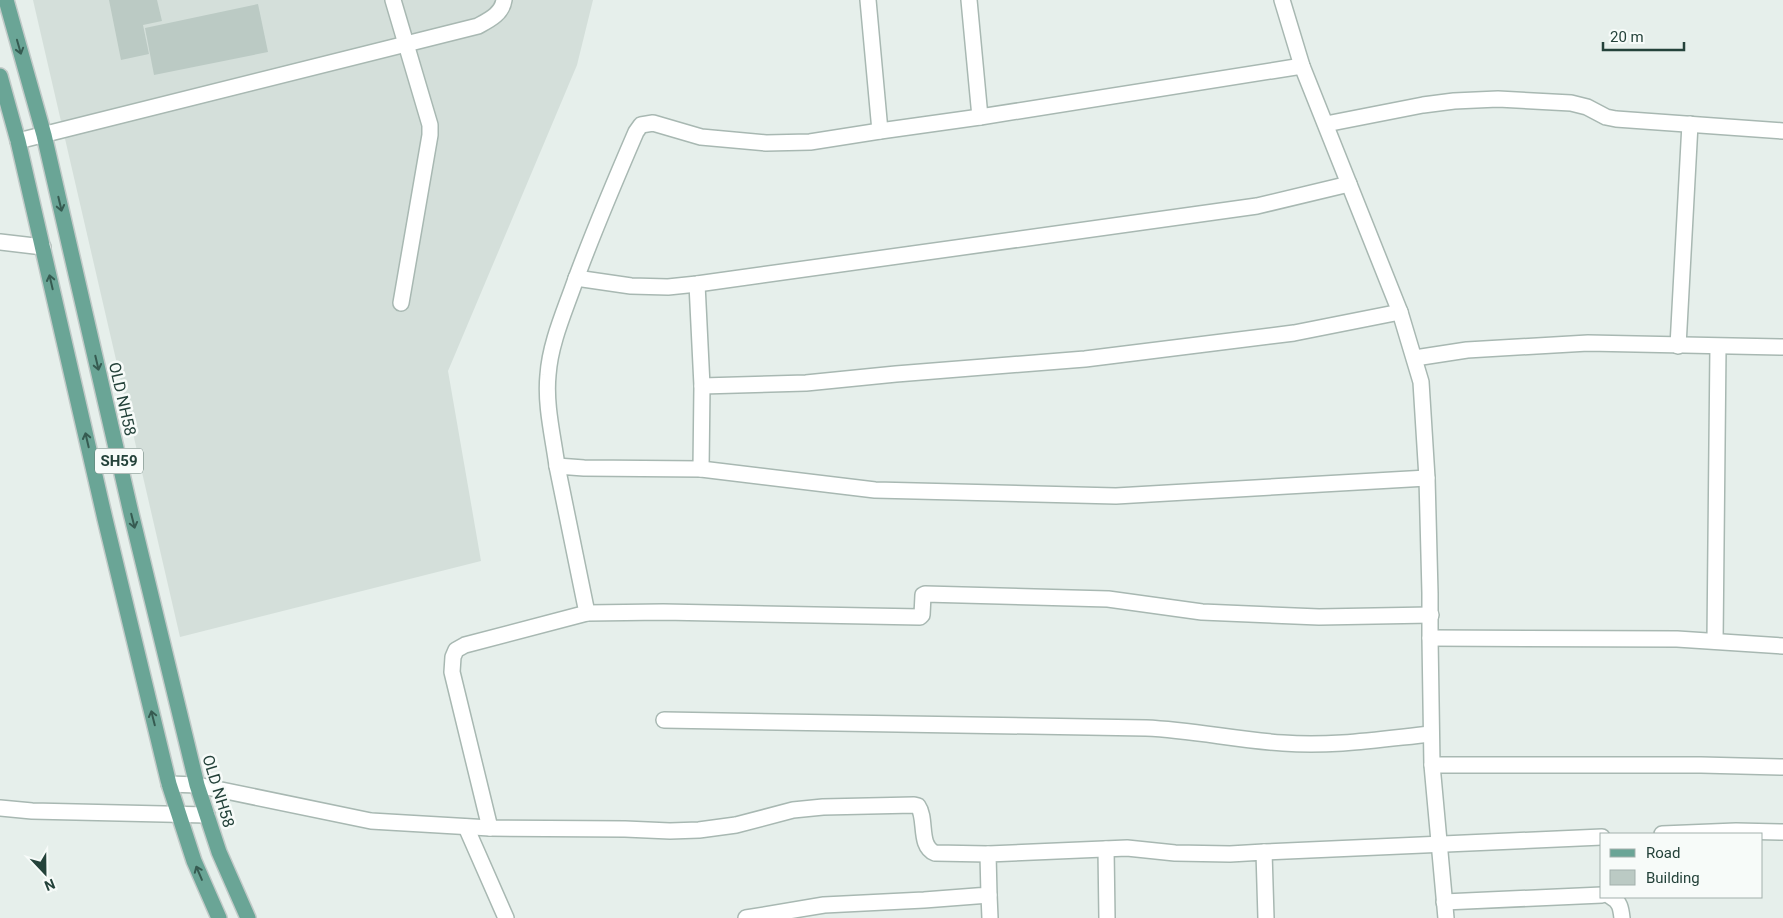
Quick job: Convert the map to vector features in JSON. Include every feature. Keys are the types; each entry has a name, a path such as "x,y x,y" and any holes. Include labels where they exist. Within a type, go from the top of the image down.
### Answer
{"main road":[{"name":"OLD NH58","path":"6,0 44,135 131,513 197,784 219,852 248,918"},
{"name":"SH59","path":"0,76 18,141 105,519 169,784 194,862 219,918"}],"street":[{"path":"393,0 430,124 430,134 401,303"},
{"path":"18,141 478,26 494,18 504,0"},
{"path":"868,0 880,131"},
{"path":"969,0 980,118"},
{"path":"1282,0 1302,66 1400,312 1421,382 1427,478 1432,765 1446,918"},
{"path":"587,613 557,466 548,400 548,375 550,358 576,278 605,204 636,132 641,125 653,123 701,137 766,143 810,142 980,118 1302,66"},
{"path":"1326,124 1454,100 1498,99 1571,103 1616,119 1783,131"},
{"path":"1678,346 1690,124"},
{"path":"576,278 631,286 668,287 697,284 1257,206 1349,184"},
{"path":"0,242 43,247"},
{"path":"697,284 702,386 701,470"},
{"path":"702,386 806,383 1085,359 1294,333 1400,312"},
{"path":"1415,358 1467,350 1588,343 1783,347"},
{"path":"1715,641 1718,347"},
{"path":"557,466 701,470 875,490 1116,496 1427,478"},
{"path":"490,828 452,672 453,657 456,650 587,613 723,613 920,617 922,615 923,595 925,594 1108,599 1202,612 1319,616 1430,615"},
{"path":"1430,638 1677,639 1783,646"},
{"path":"664,720 1173,729 1284,743 1345,742 1431,734"},
{"path":"1432,765 1701,764 1783,767"},
{"path":"169,784 197,784 371,821 490,828 699,830 736,825 793,810 808,808 914,805 918,806 922,813 926,845 935,854 988,854 1127,848 1175,853 1230,854 1600,837"},
{"path":"0,808 32,811 207,815"},
{"path":"466,827 506,918"},
{"path":"1687,833 1783,832"},
{"path":"1106,849 1107,918"},
{"path":"1264,852 1266,918"},
{"path":"988,854 990,918"},
{"path":"746,918 824,905 989,895"},
{"path":"1444,902 1600,895"},
{"path":"1614,898 1620,905 1622,918"}],"shaded area":[{"path":"33,0 593,0 577,65 448,371 481,561 180,637"}],"building":[{"path":"109,0 157,0 162,21 143,25 149,54 121,60"},
{"path":"258,4 268,52 154,75 145,28"}]}
